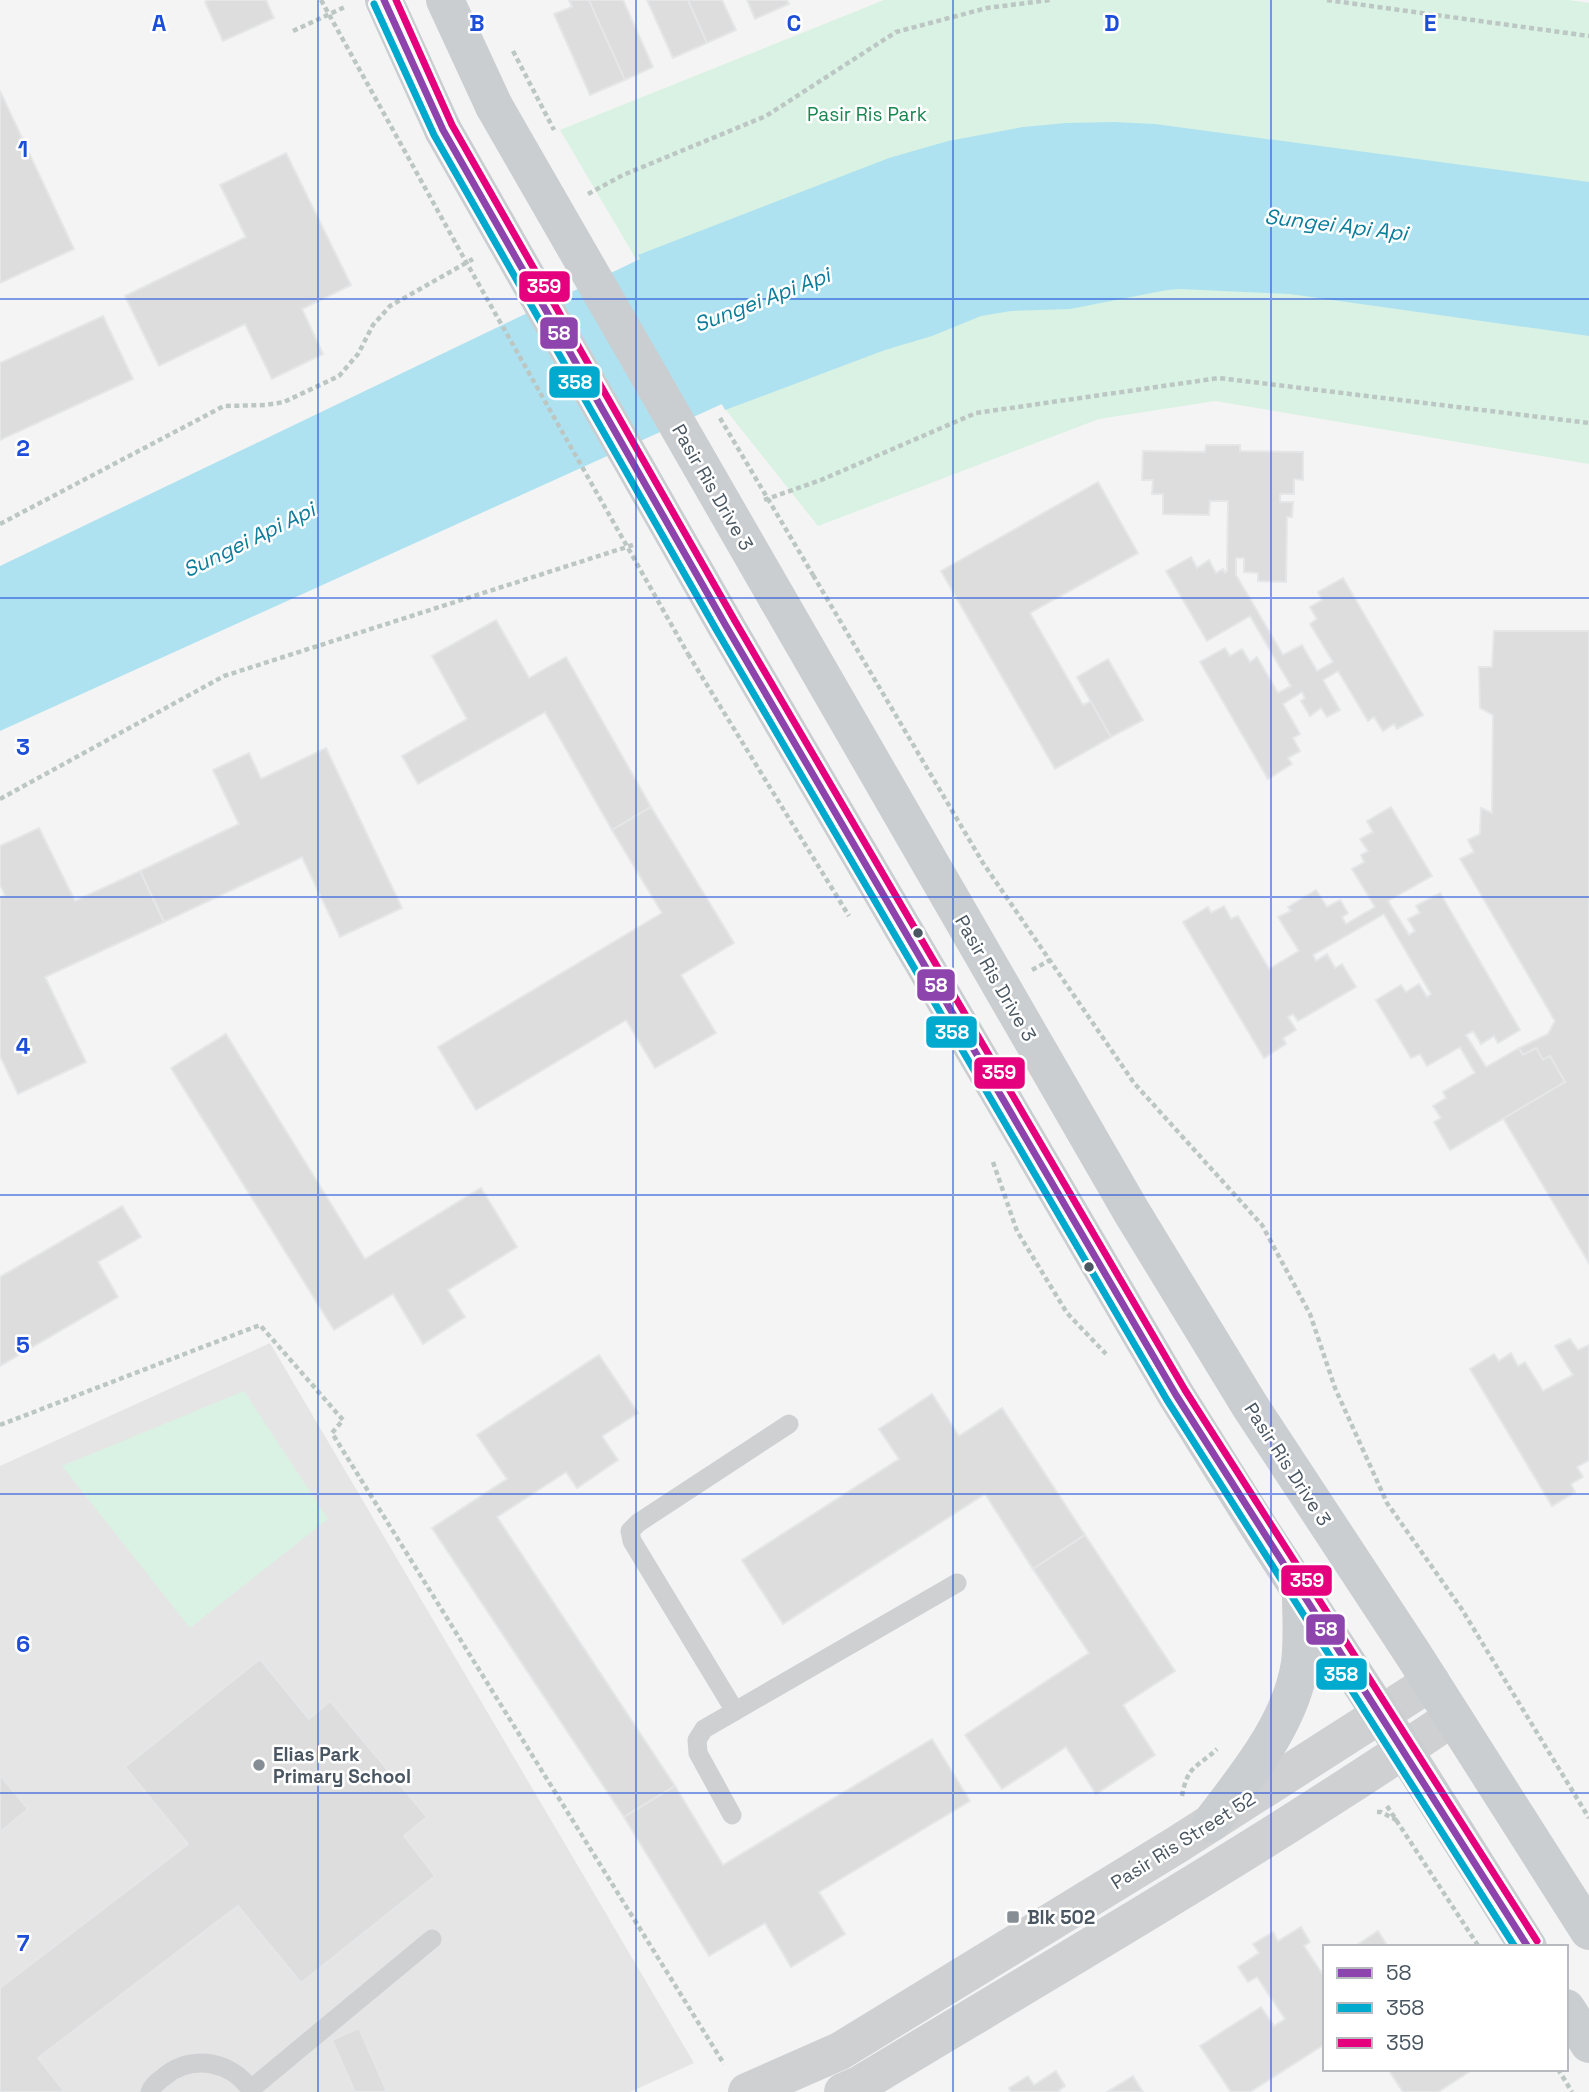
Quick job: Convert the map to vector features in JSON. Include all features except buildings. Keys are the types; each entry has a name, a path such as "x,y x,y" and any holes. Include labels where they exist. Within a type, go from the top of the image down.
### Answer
{"main road":[{"name":"Pasir Ris Drive 3","path":"445,0 494,106 1131,1211 1250,1406 1431,1682 1589,1931"},
{"path":"367,2 726,626 1176,1395 1527,1945"},
{"path":"1176,1395 1208,1387 1224,1361"},
{"path":"1211,1823 1251,1770 1289,1700 1299,1665 1302,1638 1301,1592"},
{"path":"1568,2011 1589,2044"}],"street":[{"name":"Pasir Ris Street 52","path":"738,2081 840,2051 1211,1823 1431,1682"},
{"path":"843,2092 859,2085 1206,1876 1453,1717"}],"lane":[{"path":"735,1711 632,1541 630,1531 638,1523 789,1424"},
{"path":"732,1815 698,1753 697,1740 704,1729 957,1583"},
{"path":"150,2092 152,2086 175,2068 202,2062 230,2069 252,2091 432,1939"}],"path":[{"path":"321,0 688,654"},
{"path":"582,182 588,194 623,175 766,116 896,32 987,8 1050,0"},
{"path":"1327,0 1589,36"},
{"path":"293,31 327,14 367,2"},
{"path":"513,50 557,134"},
{"path":"0,524 224,406 284,402 338,376 358,354 373,325 390,306 483,253"},
{"path":"813,575 983,863 1134,1083 1262,1225 1310,1314 1335,1388 1387,1503 1461,1608 1589,1818"},
{"path":"0,1425 260,1325 343,1420 332,1433 738,2081"},
{"path":"1181,1799 1192,1768 1218,1748"},
{"path":"1398,1821 1478,1945"},
{"path":"1559,2071 1573,2092"}],"shaded area":[{"name":"Elias Park Primary School","path":"270,1343 694,2063 630,2092 0,2092 0,1466"}],"green space":[{"name":"Pasir Ris Park","path":"884,0 1569,0 1589,3 1589,195 639,264 560,130"},
{"path":"1136,256 1589,310 1589,464 1215,401 1099,419 818,526 718,400"},
{"path":"244,1391 328,1519 190,1628 62,1466"}],"water":[{"name":"Sungei Api Api","path":"1114,122 1155,124 1589,182 1589,336 1290,294 1180,289 1070,309 1011,311 981,316 725,410 722,404 0,731 0,566 640,259 638,255 889,158 948,141 1023,127"}],"transit line":[{"name":"58","path":"384,0 443,130 726,626 1176,1395 1527,1945"},
{"name":"359","path":"396,0 452,125 735,621 1185,1390 1537,1941"},
{"name":"358","path":"374,4 434,135 717,631 1167,1400 1514,1945"}],"place":[{"name":"Elias Park Primary School","path":"259,1765"},
{"name":"Blk 502","path":"1013,1917"}]}
